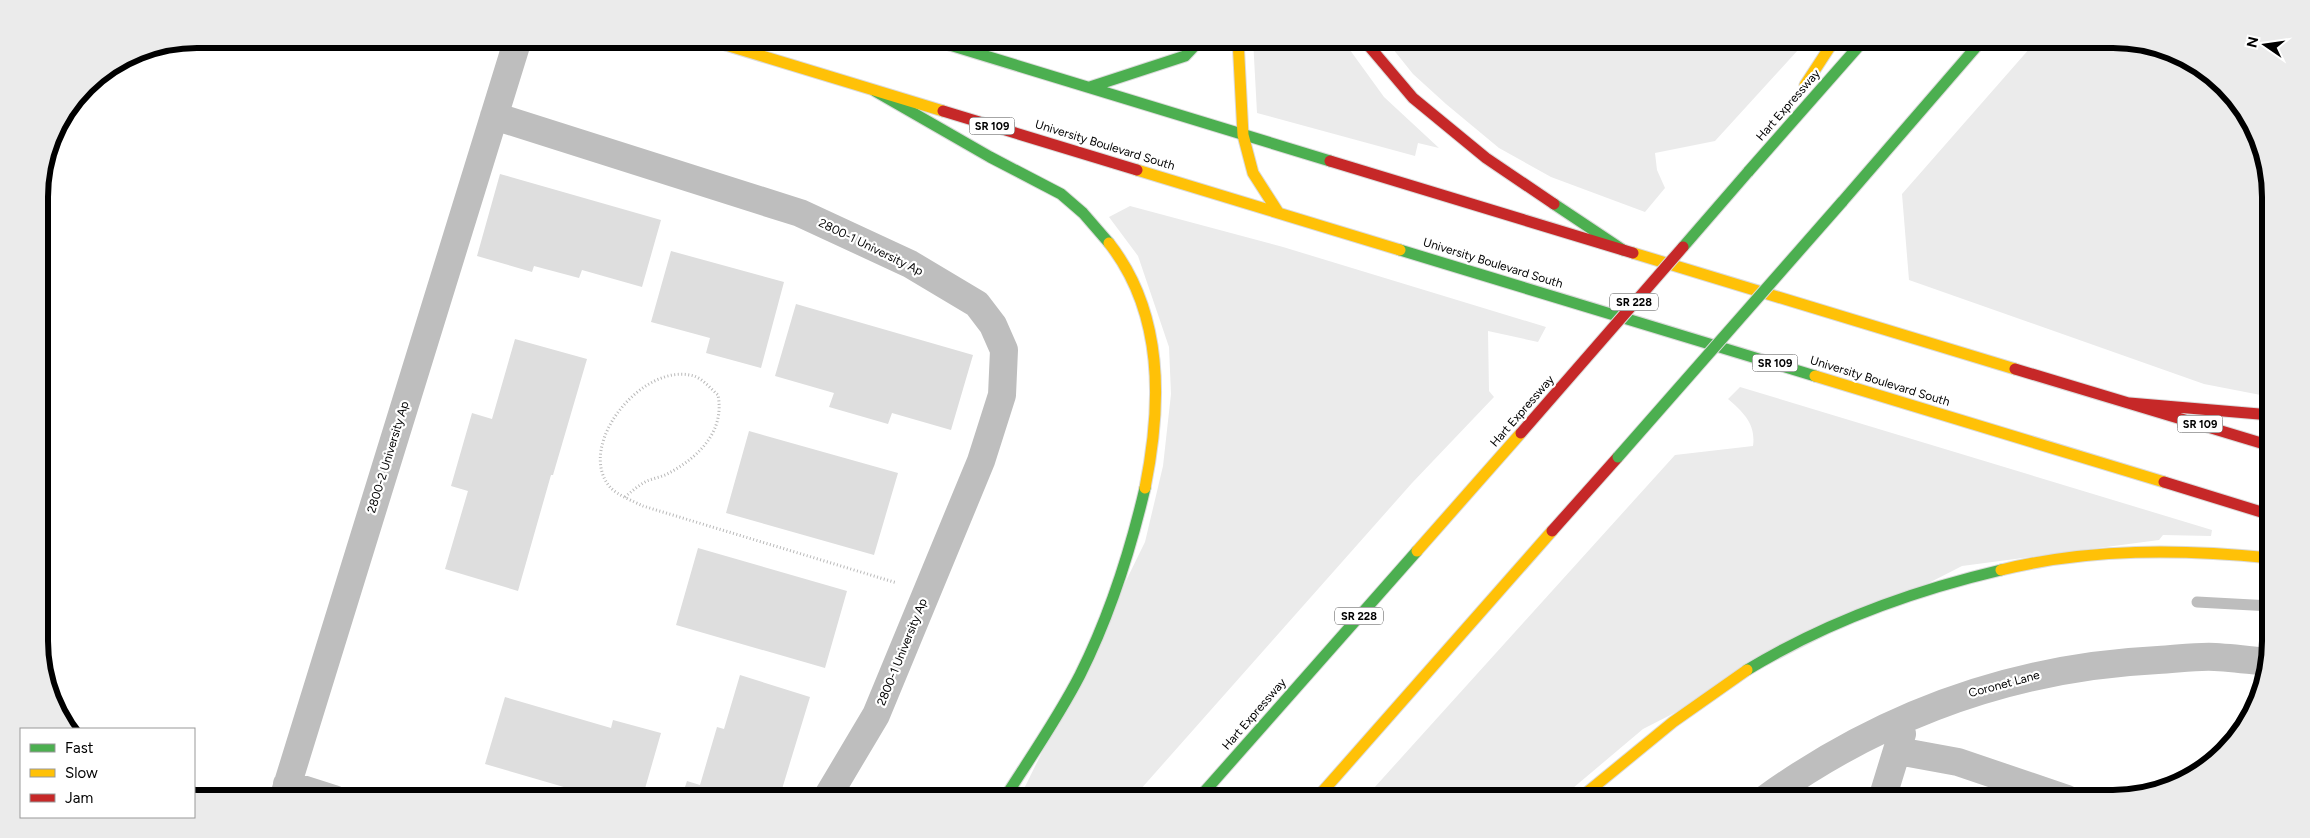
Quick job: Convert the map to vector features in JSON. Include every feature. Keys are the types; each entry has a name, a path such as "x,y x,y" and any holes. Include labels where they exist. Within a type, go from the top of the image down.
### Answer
{"main road":[{"path":"1090,87 1185,56 1194,47"},
{"path":"1238,47 1243,136 1254,173 1278,212"},
{"path":"1370,47 1413,98 1486,158 1623,250"},
{"path":"1748,172 1830,47"},
{"name":"Hart Expressway","path":"1206,790 1858,47"},
{"path":"1324,790 1976,47"},
{"name":"University Boulevard South","path":"735,48 2262,512"},
{"name":"SR 109","path":"959,48 1243,136 2262,443"},
{"path":"875,90 991,157 1062,195 1104,235 1130,278 1146,318 1156,365 1156,412 1149,463 1135,528 1109,606 1080,674 1009,790"},
{"path":"2129,403 2262,414"},
{"path":"1590,790 1669,725 1714,692 1775,654 1841,622 1929,588 2015,566 2106,554 2178,551 2262,557"}],"street":[{"path":"494,116 515,48"},
{"name":"2800-1 University Ap","path":"494,116 800,213 910,264 977,304 992,325 1004,350 1002,395 981,461 876,715 831,790"},
{"name":"2800-2 University Ap","path":"286,790 494,116"},
{"name":"Coronet Lane","path":"1777,790 1801,773 1856,742 1965,694 2029,677 2079,667 2138,661 2214,657 2261,661"},
{"path":"1885,790 1907,718"},
{"path":"1898,751 1958,762 2040,790"}],"path":[{"path":"625,497 645,482 668,474 692,458 710,440 719,421 718,395 695,376 676,374 641,387 617,412 607,430 602,452 602,471 610,487 625,497 652,509 927,592"}],"shaded area":[{"path":"1253,47 1348,47 1384,97 1439,148 1418,143 1415,156 1257,113"},
{"path":"1392,47 1801,47 1715,141 1655,153 1657,170 1665,188 1645,212 1551,177 1499,148 1413,74"},
{"path":"2031,47 2114,47 2143,50 2162,55 2188,67 2219,91 2232,106 2243,122 2257,158 2262,196 2262,395 2204,384 1909,280 1902,194"},
{"path":"1130,206 1283,247 1546,327 1538,342 1488,331 1489,391 1494,397 1412,483 1140,790 1023,790 1145,542 1163,466 1171,394 1169,347 1138,256 1109,217"},
{"path":"1740,387 2212,530 2211,536 2163,535 2159,540 1962,566 1643,729 1571,790 1372,790 1675,455 1753,446 1753,431 1748,419 1728,399"}],"building":[{"path":"500,174 661,220 642,287 582,270 579,278 534,266 532,272 477,256"},
{"path":"671,251 784,282 761,368 706,353 710,338 651,322"},
{"path":"796,304 973,355 951,430 892,413 888,424 829,407 834,393 775,376"},
{"path":"515,339 587,359 518,591 445,569 468,491 451,486 472,413 492,419"},
{"path":"749,431 898,473 874,555 726,513"},
{"path":"698,548 847,591 825,668 676,625"},
{"path":"740,675 810,697 782,790 684,790 687,781 700,785 717,727 724,729"},
{"path":"505,697 611,728 613,720 661,733 645,790 574,790 485,764"}],"waterway":[{"path":"2197,602 2262,606"}],"traffic: fast":[{"path":"1090,87 1185,56 1193,47"},
{"path":"1748,172 1858,47"},
{"path":"1842,202 1976,47"},
{"path":"958,48 1330,161"},
{"path":"875,91 990,157 1061,194 1083,213 1109,243"},
{"path":"1683,247 1748,172"},
{"path":"1618,457 1842,202"},
{"path":"1554,204 1623,250"},
{"path":"1400,250 1815,376"},
{"path":"1010,790 1044,738 1091,652 1118,583 1133,536 1145,488"},
{"path":"1206,790 1417,551"},
{"path":"1747,670 1807,637 1870,610 1902,598 2001,570"}],"traffic: slow":[{"path":"1238,47 1243,135 1253,173 1278,212"},
{"path":"1805,85 1830,47"},
{"path":"735,48 943,111"},
{"path":"1137,170 1400,250"},
{"path":"1109,243 1127,270 1140,299 1149,329 1154,360 1156,392 1154,424 1145,488"},
{"path":"1633,253 2015,369"},
{"path":"1815,376 2164,482"},
{"path":"1417,551 1521,433"},
{"path":"1324,790 1552,531"},
{"path":"2001,570 2068,558 2136,552 2203,553 2262,557"},
{"path":"1590,790 1673,722 1747,670"}],"traffic: jam":[{"path":"1370,47 1413,98 1486,158 1554,204"},
{"path":"943,111 1137,170"},
{"path":"1330,161 1633,253"},
{"path":"1521,433 1683,247"},
{"path":"2015,369 2262,443"},
{"path":"2129,403 2262,414"},
{"path":"1552,531 1618,457"},
{"path":"2164,482 2262,512"}]}
